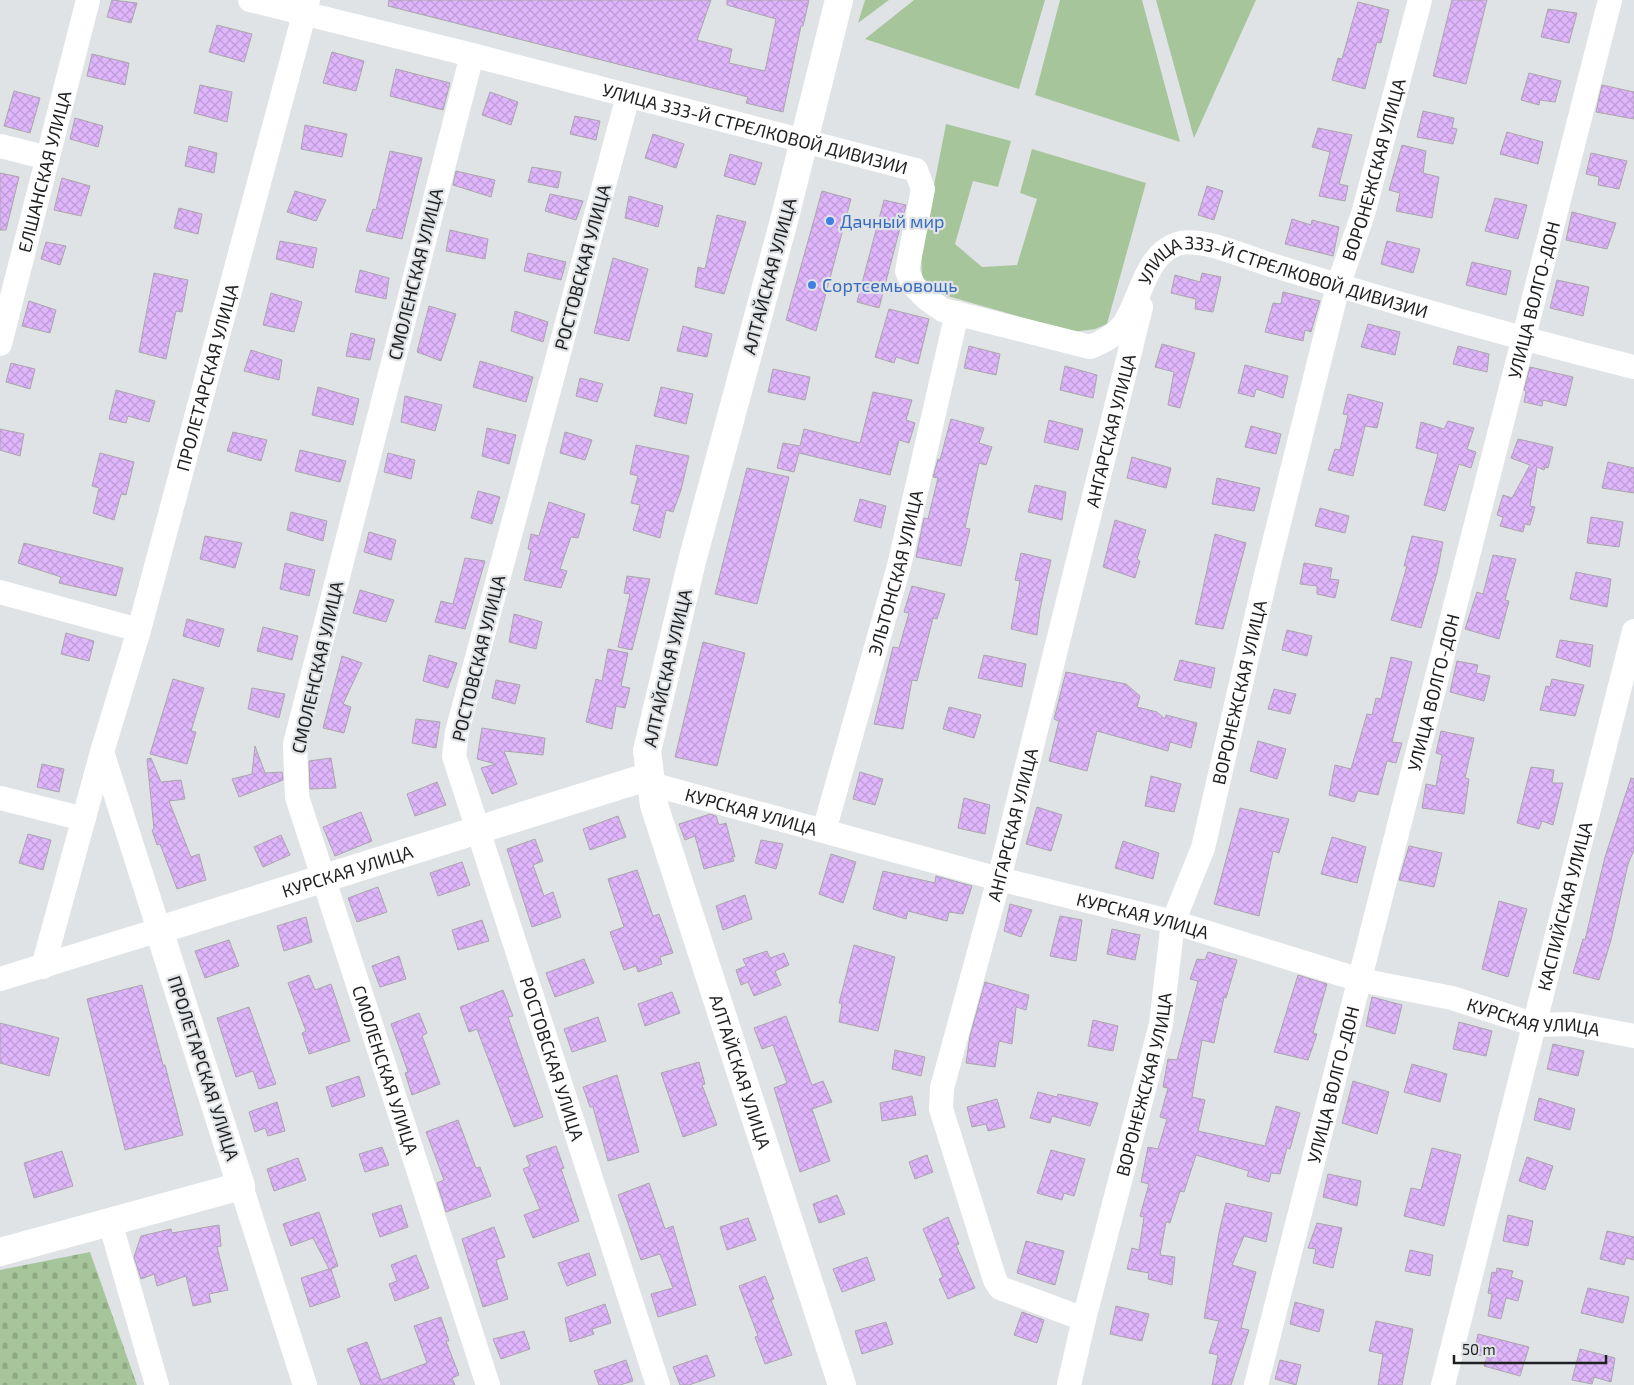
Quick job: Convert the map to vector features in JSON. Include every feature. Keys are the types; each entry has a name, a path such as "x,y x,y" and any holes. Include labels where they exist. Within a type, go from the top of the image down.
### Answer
{"street":[{"name":"ЕЛШАНСКАЯ УЛИЦА","path":"0,344 88,0"},
{"name":"УЛИЦА 333-Й СТРЕЛКОВОЙ ДИВИЗИИ","path":"250,0 306,7 472,55 916,170 923,189 906,271 914,286 942,310 1090,348 1108,339 1123,325 1150,268 1162,253 1178,244 1204,244 1338,286 1522,339 1634,367"},
{"name":"АЛТАЙСКАЯ УЛИЦА","path":"839,0 786,213 692,561 647,751 654,805 842,1385"},
{"name":"ВОРОНЕЖСКАЯ УЛИЦА","path":"1069,1385 1084,1319 1162,1024 1172,922 1204,848 1267,571 1338,286 1363,214 1420,0"},
{"name":"УЛИЦА ВОЛГО-ДОН","path":"1256,1385 1610,0"},
{"name":"ПРОЛЕТАРСКАЯ УЛИЦА","path":"43,967 102,752 139,630 306,7"},
{"name":"СМОЛЕНСКАЯ УЛИЦА","path":"472,55 294,744 297,797 488,1385"},
{"name":"РОСТОВСКАЯ УЛИЦА","path":"628,96 457,732 454,756 658,1385"},
{"path":"0,146 48,158"},
{"name":"АНГАРСКАЯ УЛИЦА","path":"1084,1319 1000,1288 995,1280 941,1109 942,1088 999,879 1150,268"},
{"name":"ЭЛЬТОНСКАЯ УЛИЦА","path":"824,831 899,566 957,313"},
{"path":"0,592 139,630"},
{"name":"КАСПИЙСКАЯ УЛИЦА","path":"1444,1385 1634,631"},
{"name":"ПРОЛЕТАРСКАЯ УЛИЦА","path":"102,752 305,1385"},
{"name":"КУРСКАЯ УЛИЦА","path":"159,930 477,830 651,780 824,831 999,879 1172,922 1360,980 1452,998 1536,1025 1571,1024 1634,1036"},
{"path":"0,798 84,819"},
{"path":"0,979 159,930"},
{"path":"0,1252 241,1186"},
{"path":"110,1222 157,1385"}],"green space":[{"path":"865,0 889,0 858,23"},
{"path":"914,0 1045,0 1019,89 865,39"},
{"path":"1060,0 1142,0 1180,142 1035,95"},
{"path":"1156,0 1256,0 1194,138"},
{"path":"946,124 1011,141 998,187 973,181 955,244 982,267 1017,265 1037,199 1020,193 1032,149 1146,183 1107,324 1095,329 1073,332 937,293 922,278 921,252"},
{"path":"90,1252 137,1385 0,1385 0,1270"}],"building":[{"path":"112,0 137,3 131,23 107,17"},
{"path":"389,0 711,0 697,40 732,49 729,63 765,71 776,19 727,5 727,0 809,0 803,26 801,26 783,112 746,103 748,97 388,6"},
{"path":"1452,0 1487,0 1466,84 1433,76"},
{"path":"1358,2 1389,10 1381,43 1377,42 1365,89 1332,80 1338,58 1342,59"},
{"path":"1548,9 1577,13 1569,43 1541,37"},
{"path":"217,25 252,34 244,62 209,52"},
{"path":"332,52 364,61 356,91 323,83"},
{"path":"92,54 129,63 125,85 87,76"},
{"path":"396,69 450,83 443,110 390,96"},
{"path":"1529,73 1561,81 1555,102 1540,100 1539,105 1521,100"},
{"path":"200,85 232,92 227,122 194,113"},
{"path":"1602,85 1634,92 1634,119 1596,112"},
{"path":"14,91 40,98 30,133 4,126"},
{"path":"490,92 518,102 511,125 482,115"},
{"path":"1423,111 1454,118 1452,128 1457,129 1453,144 1417,137"},
{"path":"575,116 600,121 596,140 570,134"},
{"path":"75,118 103,126 98,147 70,139"},
{"path":"305,125 347,134 342,157 301,149"},
{"path":"1318,128 1352,135 1339,184 1348,186 1345,201 1319,196 1330,152 1312,147"},
{"path":"1507,132 1543,142 1538,164 1500,154"},
{"path":"653,134 684,144 676,168 645,158"},
{"path":"1402,145 1426,151 1423,173 1439,177 1432,218 1396,211 1400,193 1389,190"},
{"path":"189,146 217,153 214,173 185,166"},
{"path":"390,151 422,158 402,239 366,231 373,209 376,210"},
{"path":"1591,153 1627,161 1619,189 1598,185 1599,177 1586,174"},
{"path":"730,154 762,163 755,185 724,176"},
{"path":"532,167 561,172 558,188 528,182"},
{"path":"456,171 495,180 491,197 453,185"},
{"path":"0,173 19,177 6,230 0,230"},
{"path":"62,178 90,186 81,216 54,210"},
{"path":"1207,186 1223,191 1214,220 1198,215"},
{"path":"295,191 326,200 316,221 287,212"},
{"name":"Сортсемьовощь","path":"822,191 851,199 816,331 786,320"},
{"path":"550,194 583,201 576,220 545,211"},
{"path":"629,196 663,206 658,227 625,218"},
{"path":"1495,198 1527,205 1518,239 1485,231"},
{"path":"884,200 906,205 879,308 857,302"},
{"path":"179,208 202,214 198,234 174,228"},
{"path":"1572,212 1616,223 1607,249 1566,240"},
{"path":"717,215 746,222 724,294 695,287 698,267 705,269"},
{"path":"1292,219 1311,225 1312,220 1339,227 1333,256 1285,244"},
{"path":"450,230 488,239 485,259 446,251"},
{"path":"280,241 317,248 313,268 276,259"},
{"path":"1387,241 1420,249 1413,273 1381,264"},
{"path":"46,242 66,246 60,265 41,259"},
{"path":"528,253 566,262 561,280 524,271"},
{"path":"613,258 648,269 629,341 594,333"},
{"path":"1472,262 1511,271 1506,295 1466,285"},
{"path":"360,270 389,278 386,299 355,292"},
{"path":"154,273 188,280 182,312 176,311 166,359 139,352"},
{"path":"1202,273 1221,277 1213,312 1195,309 1196,299 1171,293 1175,275 1200,282"},
{"path":"1557,280 1589,287 1583,316 1550,308"},
{"path":"1283,292 1320,301 1311,332 1305,330 1303,341 1265,332 1273,303 1281,304"},
{"path":"271,293 302,302 294,332 263,325"},
{"path":"29,301 56,310 50,333 22,326"},
{"path":"429,306 456,314 441,361 417,352"},
{"path":"889,309 929,319 918,364 896,357 894,363 875,357"},
{"path":"515,311 548,322 543,342 511,331"},
{"path":"1368,324 1400,332 1395,355 1361,347"},
{"path":"683,326 712,334 707,357 677,351"},
{"path":"351,333 375,339 370,360 346,356"},
{"path":"1162,344 1195,353 1180,408 1168,405 1174,372 1155,367"},
{"path":"969,346 1000,354 996,375 964,368"},
{"path":"1458,346 1489,354 1487,372 1453,364"},
{"path":"251,350 282,360 279,380 244,371"},
{"path":"480,361 533,377 526,402 473,387"},
{"path":"11,363 35,369 30,389 6,382"},
{"path":"1245,365 1288,376 1283,398 1256,389 1254,397 1238,393"},
{"path":"1065,366 1097,375 1093,398 1060,390"},
{"path":"1530,367 1573,377 1566,406 1543,400 1542,406 1524,402 1526,391 1524,390"},
{"path":"773,369 810,377 805,400 768,392"},
{"path":"580,378 603,384 597,402 576,396"},
{"path":"318,387 359,399 353,425 312,415"},
{"path":"661,387 693,394 686,424 654,416"},
{"path":"116,390 155,401 149,422 128,416 126,423 109,419"},
{"path":"873,392 912,400 906,420 915,423 909,443 899,440 890,475 799,453 794,472 777,468 783,443 800,446 804,429 860,443"},
{"path":"1348,394 1383,403 1377,428 1365,426 1353,476 1328,470 1335,449 1340,450 1348,415 1343,414"},
{"path":"405,396 442,405 435,431 401,422"},
{"path":"951,419 984,428 979,443 992,447 986,465 979,463 965,528 970,529 961,566 916,557 924,518 928,519 938,478 933,477 938,459 940,460"},
{"path":"1049,420 1083,429 1078,450 1044,442"},
{"path":"1448,421 1474,428 1467,449 1476,452 1471,468 1459,464 1445,511 1424,505 1438,454 1416,448 1421,422 1444,429"},
{"path":"1251,426 1281,434 1276,454 1245,447"},
{"path":"487,428 516,435 509,464 482,456"},
{"path":"0,429 24,434 20,456 0,450"},
{"path":"233,432 267,440 261,461 227,451"},
{"path":"565,432 592,440 585,460 560,453"},
{"path":"1518,439 1553,447 1548,468 1545,467 1544,470 1537,467 1530,506 1535,507 1530,525 1525,524 1523,532 1500,526 1503,517 1497,515 1503,495 1512,498 1530,465 1511,458"},
{"path":"636,445 689,456 681,490 673,512 666,510 660,538 633,530 640,505 631,503 638,476 630,474"},
{"path":"300,450 346,461 340,482 295,471"},
{"path":"100,453 134,462 126,495 121,494 114,520 93,513 99,488 92,486"},
{"path":"388,453 415,460 411,479 384,472"},
{"path":"1132,457 1171,468 1166,488 1127,478"},
{"path":"1608,462 1634,468 1634,493 1602,488"},
{"path":"747,468 789,477 757,604 715,594"},
{"path":"1217,478 1260,488 1254,511 1212,504"},
{"path":"1035,485 1066,492 1062,520 1028,512"},
{"path":"478,491 500,497 492,524 471,518"},
{"path":"860,499 886,506 881,528 854,521"},
{"path":"549,502 585,514 578,538 571,537 560,569 567,571 561,588 524,580 531,550 528,549 531,534 539,536"},
{"path":"1320,508 1349,516 1345,533 1315,526"},
{"path":"291,512 327,521 323,541 287,530"},
{"path":"1591,517 1623,522 1619,547 1587,543"},
{"path":"1115,520 1146,530 1137,559 1140,561 1135,578 1103,567"},
{"path":"369,532 396,540 391,560 364,552"},
{"path":"1215,534 1246,543 1223,629 1195,624"},
{"path":"205,536 242,543 235,568 200,559"},
{"path":"1412,536 1443,542 1437,573 1421,628 1391,620 1407,566 1404,566"},
{"path":"24,543 123,568 116,596 59,583 61,577 18,563"},
{"path":"1021,553 1051,560 1040,609 1037,635 1011,629 1020,581 1015,580"},
{"path":"1493,555 1516,559 1505,600 1509,601 1499,639 1465,629 1477,592 1483,594"},
{"path":"465,558 485,561 465,629 435,622 441,601 453,604"},
{"path":"285,563 315,570 309,596 280,589"},
{"path":"1304,563 1332,568 1330,579 1339,580 1335,598 1317,594 1317,586 1300,584"},
{"path":"1576,572 1611,579 1607,607 1570,599"},
{"path":"627,576 650,579 632,650 618,647 630,594 624,593"},
{"path":"912,586 945,594 937,619 933,618 917,681 912,680 903,729 874,724 893,647 899,648 909,613 904,612"},
{"path":"360,590 394,600 386,622 353,613"},
{"path":"514,614 542,622 536,649 509,642"},
{"path":"187,619 224,629 219,647 183,636"},
{"path":"263,627 298,636 292,660 257,651"},
{"path":"1287,630 1312,636 1307,656 1282,650"},
{"path":"66,633 94,641 89,661 61,654"},
{"path":"1560,640 1593,645 1590,667 1556,657"},
{"path":"703,642 745,653 717,766 675,757"},
{"path":"608,649 628,653 621,686 630,688 625,708 616,706 612,729 586,722 596,679 602,681"},
{"path":"429,655 457,663 448,688 423,681"},
{"path":"984,655 1026,664 1022,687 978,678"},
{"path":"342,656 362,663 343,704 351,707 344,733 323,728"},
{"path":"1391,657 1412,662 1392,742 1402,743 1396,763 1387,761 1378,795 1358,791 1354,802 1329,795 1335,765 1351,769 1367,714 1372,715 1376,698 1381,699"},
{"path":"1180,660 1215,668 1211,688 1174,680"},
{"path":"1457,661 1478,665 1476,673 1490,676 1484,701 1450,692"},
{"path":"1066,672 1126,684 1140,696 1137,707 1157,712 1165,719 1166,715 1197,723 1191,748 1170,742 1168,751 1097,731 1087,771 1049,761 1059,721 1054,719"},
{"path":"173,679 204,688 191,731 196,732 187,764 150,754"},
{"path":"1552,679 1584,685 1575,716 1540,710 1546,686 1550,687"},
{"path":"496,680 520,685 515,704 492,698"},
{"path":"252,688 285,694 279,718 248,709"},
{"path":"1274,689 1296,694 1290,714 1268,709"},
{"path":"949,707 981,715 974,738 943,729"},
{"path":"416,719 440,722 436,748 412,743"},
{"path":"482,728 545,738 543,755 504,751 517,784 492,794 481,768 496,764 477,759"},
{"path":"1441,731 1474,738 1465,778 1469,779 1464,814 1422,808 1426,784 1436,786 1442,755 1436,753"},
{"path":"1258,741 1286,749 1277,779 1250,771"},
{"path":"255,746 265,773 282,772 283,780 239,797 232,779 252,774"},
{"path":"151,758 161,782 181,780 185,799 169,801 191,857 199,854 206,880 177,889 160,844 157,845 152,830 154,829 147,759"},
{"path":"331,758 336,788 310,789 309,761"},
{"path":"42,764 64,769 59,792 37,787"},
{"path":"1531,767 1554,770 1552,783 1563,783 1553,825 1542,821 1539,829 1517,823"},
{"path":"860,772 883,779 875,805 853,799"},
{"path":"1151,776 1181,784 1174,812 1145,806"},
{"path":"1631,778 1634,779 1634,850 1628,864 1611,940 1599,980 1573,973 1583,939 1585,940 1605,857"},
{"path":"437,782 446,805 415,816 407,794"},
{"path":"964,798 990,805 985,834 958,828"},
{"path":"1037,807 1062,815 1051,851 1026,844"},
{"path":"1240,808 1289,819 1279,853 1273,851 1259,916 1214,904"},
{"path":"361,812 372,841 335,856 323,827"},
{"path":"710,814 716,816 719,825 726,823 735,857 732,856 734,861 704,869 695,836 685,840 679,824"},
{"path":"618,816 626,837 590,850 583,829"},
{"path":"28,834 51,840 43,870 19,863"},
{"path":"281,835 290,855 263,867 254,847"},
{"path":"1332,837 1366,847 1357,883 1321,874"},
{"path":"535,839 543,861 533,865 544,896 553,892 561,917 532,927 507,849"},
{"path":"761,840 783,844 776,869 755,863"},
{"path":"1123,841 1159,853 1153,879 1115,868"},
{"path":"1409,846 1442,853 1434,887 1399,880"},
{"path":"831,854 856,862 843,903 819,894"},
{"path":"462,862 470,885 438,896 430,873"},
{"path":"637,870 653,916 659,914 673,953 660,957 662,964 638,972 636,966 624,970 610,932 624,927 608,879"},
{"path":"883,871 935,883 936,876 972,886 963,914 949,912 947,921 908,911 906,919 873,909"},
{"path":"378,887 387,912 357,922 348,898"},
{"path":"745,895 752,919 723,930 716,906"},
{"path":"1499,901 1527,909 1508,977 1482,969"},
{"path":"1010,904 1032,910 1021,937 1004,931"},
{"path":"1060,916 1082,920 1076,961 1050,956"},
{"path":"306,917 312,942 284,951 277,926"},
{"path":"482,920 489,941 458,950 452,930"},
{"path":"1112,929 1140,935 1135,960 1107,954"},
{"path":"229,940 239,966 205,978 195,951"},
{"path":"854,945 895,957 878,1031 839,1022 842,1004 839,1003"},
{"path":"767,951 770,958 784,953 789,965 775,971 781,985 754,996 748,982 741,985 736,970 746,966 743,959"},
{"path":"1208,952 1237,960 1226,998 1224,997 1214,1043 1202,1040 1192,1097 1205,1100 1198,1131 1265,1146 1276,1106 1300,1113 1290,1149 1287,1148 1280,1174 1271,1173 1269,1182 1247,1176 1249,1171 1196,1155 1184,1192 1180,1191 1170,1223 1166,1222 1160,1255 1175,1257 1172,1285 1148,1279 1149,1273 1127,1269 1132,1248 1139,1250 1144,1217 1140,1216 1149,1184 1141,1182 1148,1147 1158,1149 1167,1119 1160,1117 1168,1088 1163,1087 1168,1059 1177,1060 1198,981 1190,979 1197,959 1205,960"},
{"path":"399,956 406,979 380,987 372,966"},
{"path":"584,959 594,983 555,997 546,973"},
{"path":"309,975 315,990 331,984 350,1041 309,1054 302,1033 306,1031 288,983"},
{"path":"1298,975 1327,984 1313,1033 1317,1034 1308,1060 1274,1052"},
{"path":"985,982 1029,995 1026,1010 1016,1007 1012,1044 999,1041 995,1067 966,1063 970,1036"},
{"path":"142,985 183,1135 125,1150 87,999"},
{"path":"503,990 513,1016 508,1017 543,1117 514,1127 477,1029 469,1032 460,1007"},
{"path":"672,992 680,1013 645,1026 638,1004"},
{"path":"1372,997 1402,1005 1395,1034 1366,1026"},
{"path":"249,1007 276,1084 259,1089 253,1071 236,1077 217,1018"},
{"path":"419,1013 427,1033 422,1036 440,1084 412,1095 405,1073 408,1072 391,1024"},
{"path":"786,1016 812,1085 823,1081 832,1102 812,1109 830,1161 800,1172 774,1088 787,1083 773,1045 762,1049 754,1028"},
{"path":"598,1017 606,1041 572,1052 564,1029"},
{"path":"1093,1020 1118,1026 1113,1051 1088,1046"},
{"path":"1459,1022 1492,1031 1486,1056 1453,1049"},
{"path":"0,1023 59,1038 49,1076 0,1063"},
{"path":"1553,1044 1584,1051 1578,1076 1547,1069"},
{"path":"895,1050 925,1057 921,1076 892,1069"},
{"path":"699,1062 705,1084 702,1085 717,1125 683,1137 661,1073"},
{"path":"1412,1064 1447,1074 1440,1102 1404,1092"},
{"path":"617,1075 639,1152 608,1161 593,1107 590,1107 583,1087"},
{"path":"359,1076 365,1096 332,1107 326,1087"},
{"path":"1353,1081 1389,1092 1377,1134 1342,1123"},
{"path":"1038,1092 1057,1097 1058,1094 1098,1103 1090,1126 1052,1116 1050,1123 1030,1118"},
{"path":"912,1096 916,1115 882,1121 880,1103"},
{"path":"1539,1098 1575,1109 1570,1130 1534,1120"},
{"path":"997,1099 1005,1127 988,1131 986,1124 972,1127 967,1107"},
{"path":"277,1102 285,1131 268,1136 265,1128 255,1132 249,1112"},
{"path":"458,1120 476,1168 480,1167 491,1196 446,1212 437,1183 444,1180 426,1132"},
{"path":"556,1146 564,1168 561,1169 579,1221 533,1238 524,1215 540,1209 523,1169 530,1166 526,1156"},
{"path":"382,1147 389,1165 365,1172 359,1154"},
{"path":"1432,1148 1461,1155 1444,1226 1404,1216 1411,1188 1421,1190"},
{"path":"1051,1150 1085,1159 1074,1196 1064,1193 1062,1200 1037,1193"},
{"path":"62,1151 73,1186 34,1198 24,1163"},
{"path":"927,1155 933,1172 915,1179 909,1162"},
{"path":"1527,1157 1553,1166 1545,1190 1519,1181"},
{"path":"298,1158 306,1180 274,1191 267,1169"},
{"path":"1328,1174 1361,1181 1357,1206 1323,1197"},
{"path":"649,1183 665,1229 673,1226 696,1305 658,1317 651,1294 673,1288 660,1254 641,1260 618,1195"},
{"path":"837,1195 845,1214 819,1223 813,1204"},
{"path":"1226,1203 1272,1213 1266,1242 1244,1236 1232,1265 1256,1272 1241,1328 1249,1330 1231,1385 1212,1385 1218,1355 1209,1353 1219,1321 1204,1318"},
{"path":"401,1205 408,1227 380,1237 372,1214"},
{"path":"319,1212 338,1266 331,1269 340,1297 310,1307 301,1278 329,1269 313,1238 291,1246 283,1224"},
{"path":"1508,1215 1533,1221 1528,1246 1503,1241"},
{"path":"948,1217 959,1244 956,1245 975,1288 948,1299 939,1279 943,1277 923,1229"},
{"path":"748,1218 756,1240 727,1250 720,1227"},
{"path":"1317,1223 1342,1228 1333,1268 1313,1263 1316,1249 1308,1248"},
{"path":"219,1225 221,1246 217,1247 228,1290 209,1294 211,1302 193,1306 186,1276 157,1286 154,1274 141,1279 134,1257 141,1236 171,1229 172,1233"},
{"path":"494,1227 505,1257 496,1260 508,1299 483,1307 462,1239"},
{"path":"1607,1231 1634,1237 1634,1260 1626,1258 1624,1265 1600,1259"},
{"path":"1026,1241 1064,1251 1055,1285 1017,1273"},
{"path":"1410,1250 1433,1255 1430,1276 1405,1271"},
{"path":"589,1253 596,1275 567,1286 558,1263"},
{"path":"416,1255 429,1288 395,1301 389,1284 397,1281 391,1265"},
{"path":"867,1257 875,1280 842,1292 833,1269"},
{"path":"1497,1268 1513,1271 1511,1277 1523,1281 1518,1301 1506,1298 1501,1319 1488,1316 1492,1294 1488,1293 1492,1272 1496,1273"},
{"path":"765,1276 774,1299 771,1300 792,1355 765,1364 755,1337 758,1336 739,1286"},
{"path":"1588,1288 1629,1297 1623,1323 1581,1313"},
{"path":"1295,1302 1324,1310 1319,1332 1290,1324"},
{"path":"605,1304 611,1323 592,1329 594,1334 570,1342 565,1318"},
{"path":"1116,1306 1149,1314 1142,1341 1110,1334"},
{"path":"1022,1312 1044,1320 1037,1343 1014,1335"},
{"path":"441,1317 449,1341 446,1341 459,1375 452,1378 455,1385 361,1385 347,1349 367,1342 381,1380 427,1363 414,1326"},
{"path":"1376,1321 1413,1329 1402,1385 1378,1385 1383,1354 1369,1351"},
{"path":"886,1322 893,1344 862,1354 855,1331"},
{"path":"524,1331 530,1349 501,1359 493,1339"},
{"path":"1478,1334 1529,1347 1520,1376 1484,1366 1487,1357 1474,1354"},
{"path":"1580,1349 1615,1358 1611,1382 1594,1377 1592,1384 1572,1380"},
{"path":"707,1355 715,1376 689,1385 680,1385 673,1367"},
{"path":"626,1360 633,1381 620,1385 599,1385 594,1371"},
{"path":"1280,1360 1301,1365 1296,1385 1275,1379"}],"place":[{"name":"Дачный мир","path":"830,221"},
{"name":"Сортсемьовощь","path":"812,285"}]}
